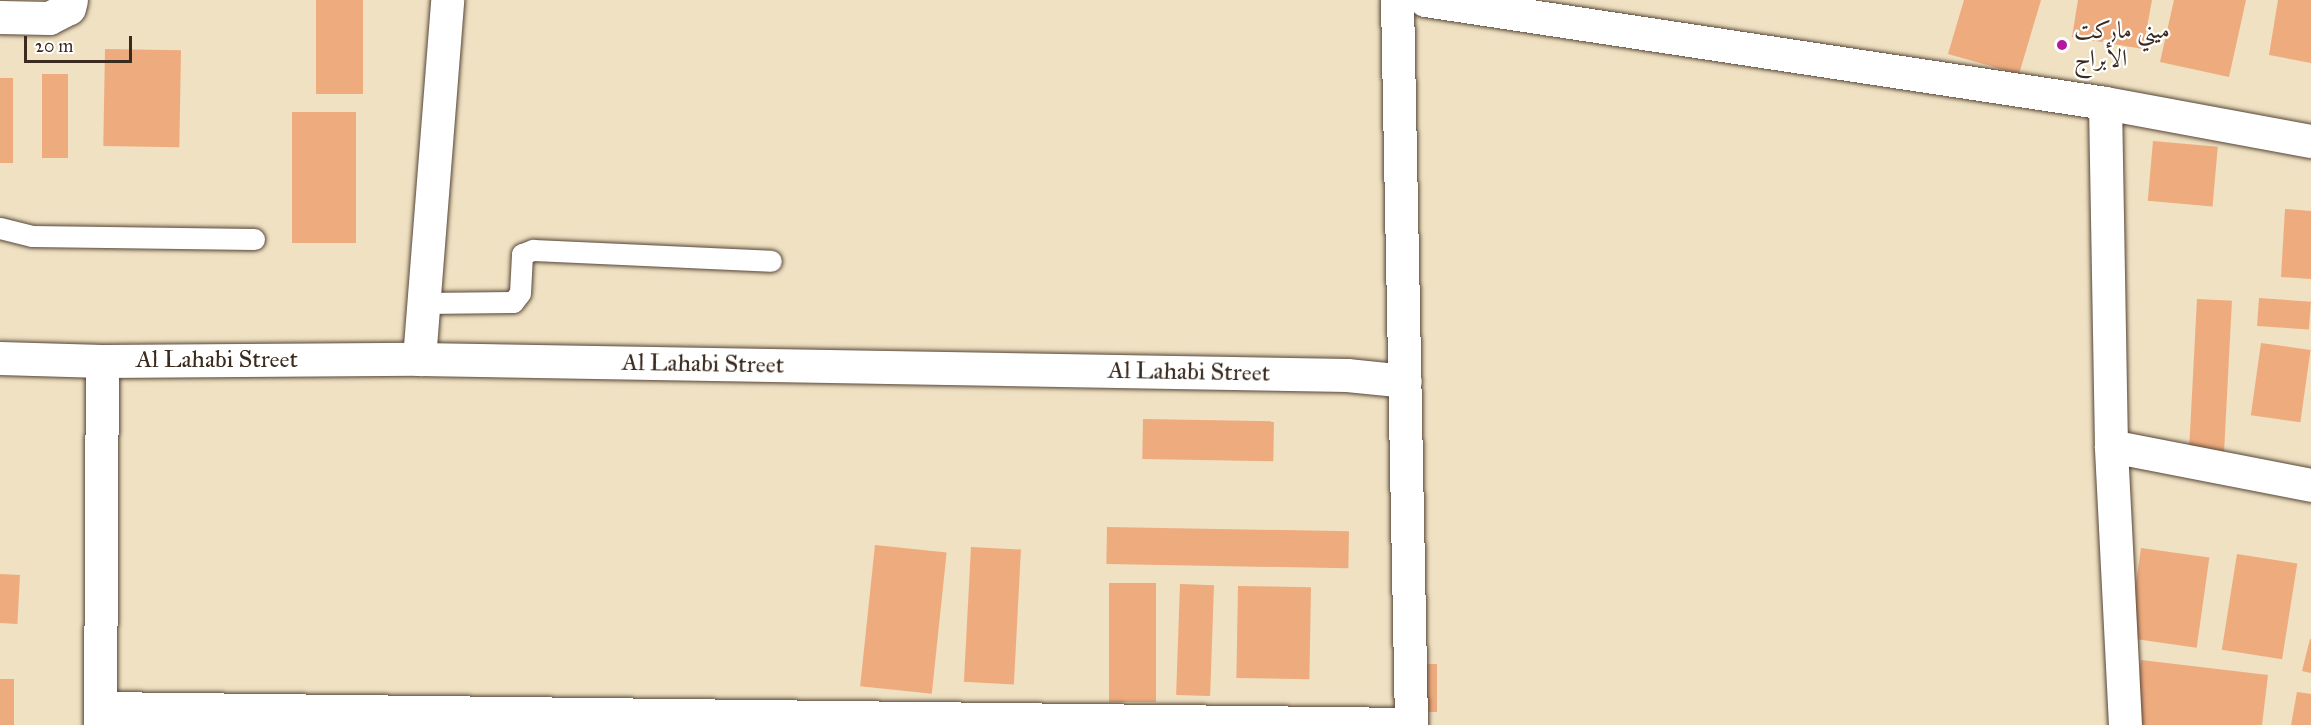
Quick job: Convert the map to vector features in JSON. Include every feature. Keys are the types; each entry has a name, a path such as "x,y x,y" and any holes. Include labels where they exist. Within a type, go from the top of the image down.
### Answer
{"street":[{"path":"0,17 49,18 69,8 71,0"},
{"path":"419,359 447,0"},
{"path":"102,361 100,717 1411,725 1397,0"},
{"path":"1425,0 2105,103 2311,141"},
{"path":"2105,103 2110,446 2125,725"},
{"name":"Al Lahabi Street","path":"0,358 102,361 419,359 1347,375 1405,381"},
{"path":"2110,446 2311,485"}],"lane":[{"path":"0,228 32,236 254,239"},
{"path":"423,303 513,302 520,293 522,254 533,249 771,261"}],"building":[{"path":"316,0 363,0 363,94 316,94"},
{"path":"1964,0 2041,0 2019,74 1948,54"},
{"path":"2078,0 2152,0 2143,49 2072,37"},
{"path":"2174,0 2246,0 2229,77 2160,62"},
{"path":"2278,0 2311,0 2311,63 2269,55"},
{"path":"105,49 181,50 179,147 103,146"},
{"path":"42,74 68,74 68,158 42,158"},
{"path":"0,78 13,78 13,163 0,163"},
{"path":"292,112 356,112 356,243 292,243"},
{"path":"2153,141 2218,147 2213,206 2148,201"},
{"path":"2285,209 2311,211 2311,279 2281,277"},
{"path":"2259,298 2311,302 2309,330 2257,326"},
{"path":"2197,299 2232,301 2224,455 2189,453"},
{"path":"2261,343 2311,350 2300,422 2251,415"},
{"path":"1143,419 1274,421 1273,461 1142,459"},
{"path":"1107,527 1349,531 1348,568 1106,564"},
{"path":"875,545 947,553 932,694 860,686"},
{"path":"971,547 1021,550 1014,684 964,682"},
{"path":"2141,548 2209,558 2197,648 2128,638"},
{"path":"2237,554 2297,564 2282,659 2222,650"},
{"path":"0,574 20,575 17,624 0,623"},
{"path":"1109,583 1156,583 1156,702 1109,702"},
{"path":"1180,584 1214,585 1210,696 1176,695"},
{"path":"1238,586 1311,587 1309,679 1236,678"},
{"path":"2311,639 2311,673 2302,671"},
{"path":"2141,660 2268,675 2262,725 2133,725"},
{"path":"1414,664 1437,664 1437,712 1414,712"},
{"path":"0,679 14,679 14,725 0,725"},
{"path":"2297,692 2311,694 2311,725 2291,725"}],"place":[{"name":"ميني ماركت الأبراج","path":"2062,45"}]}
